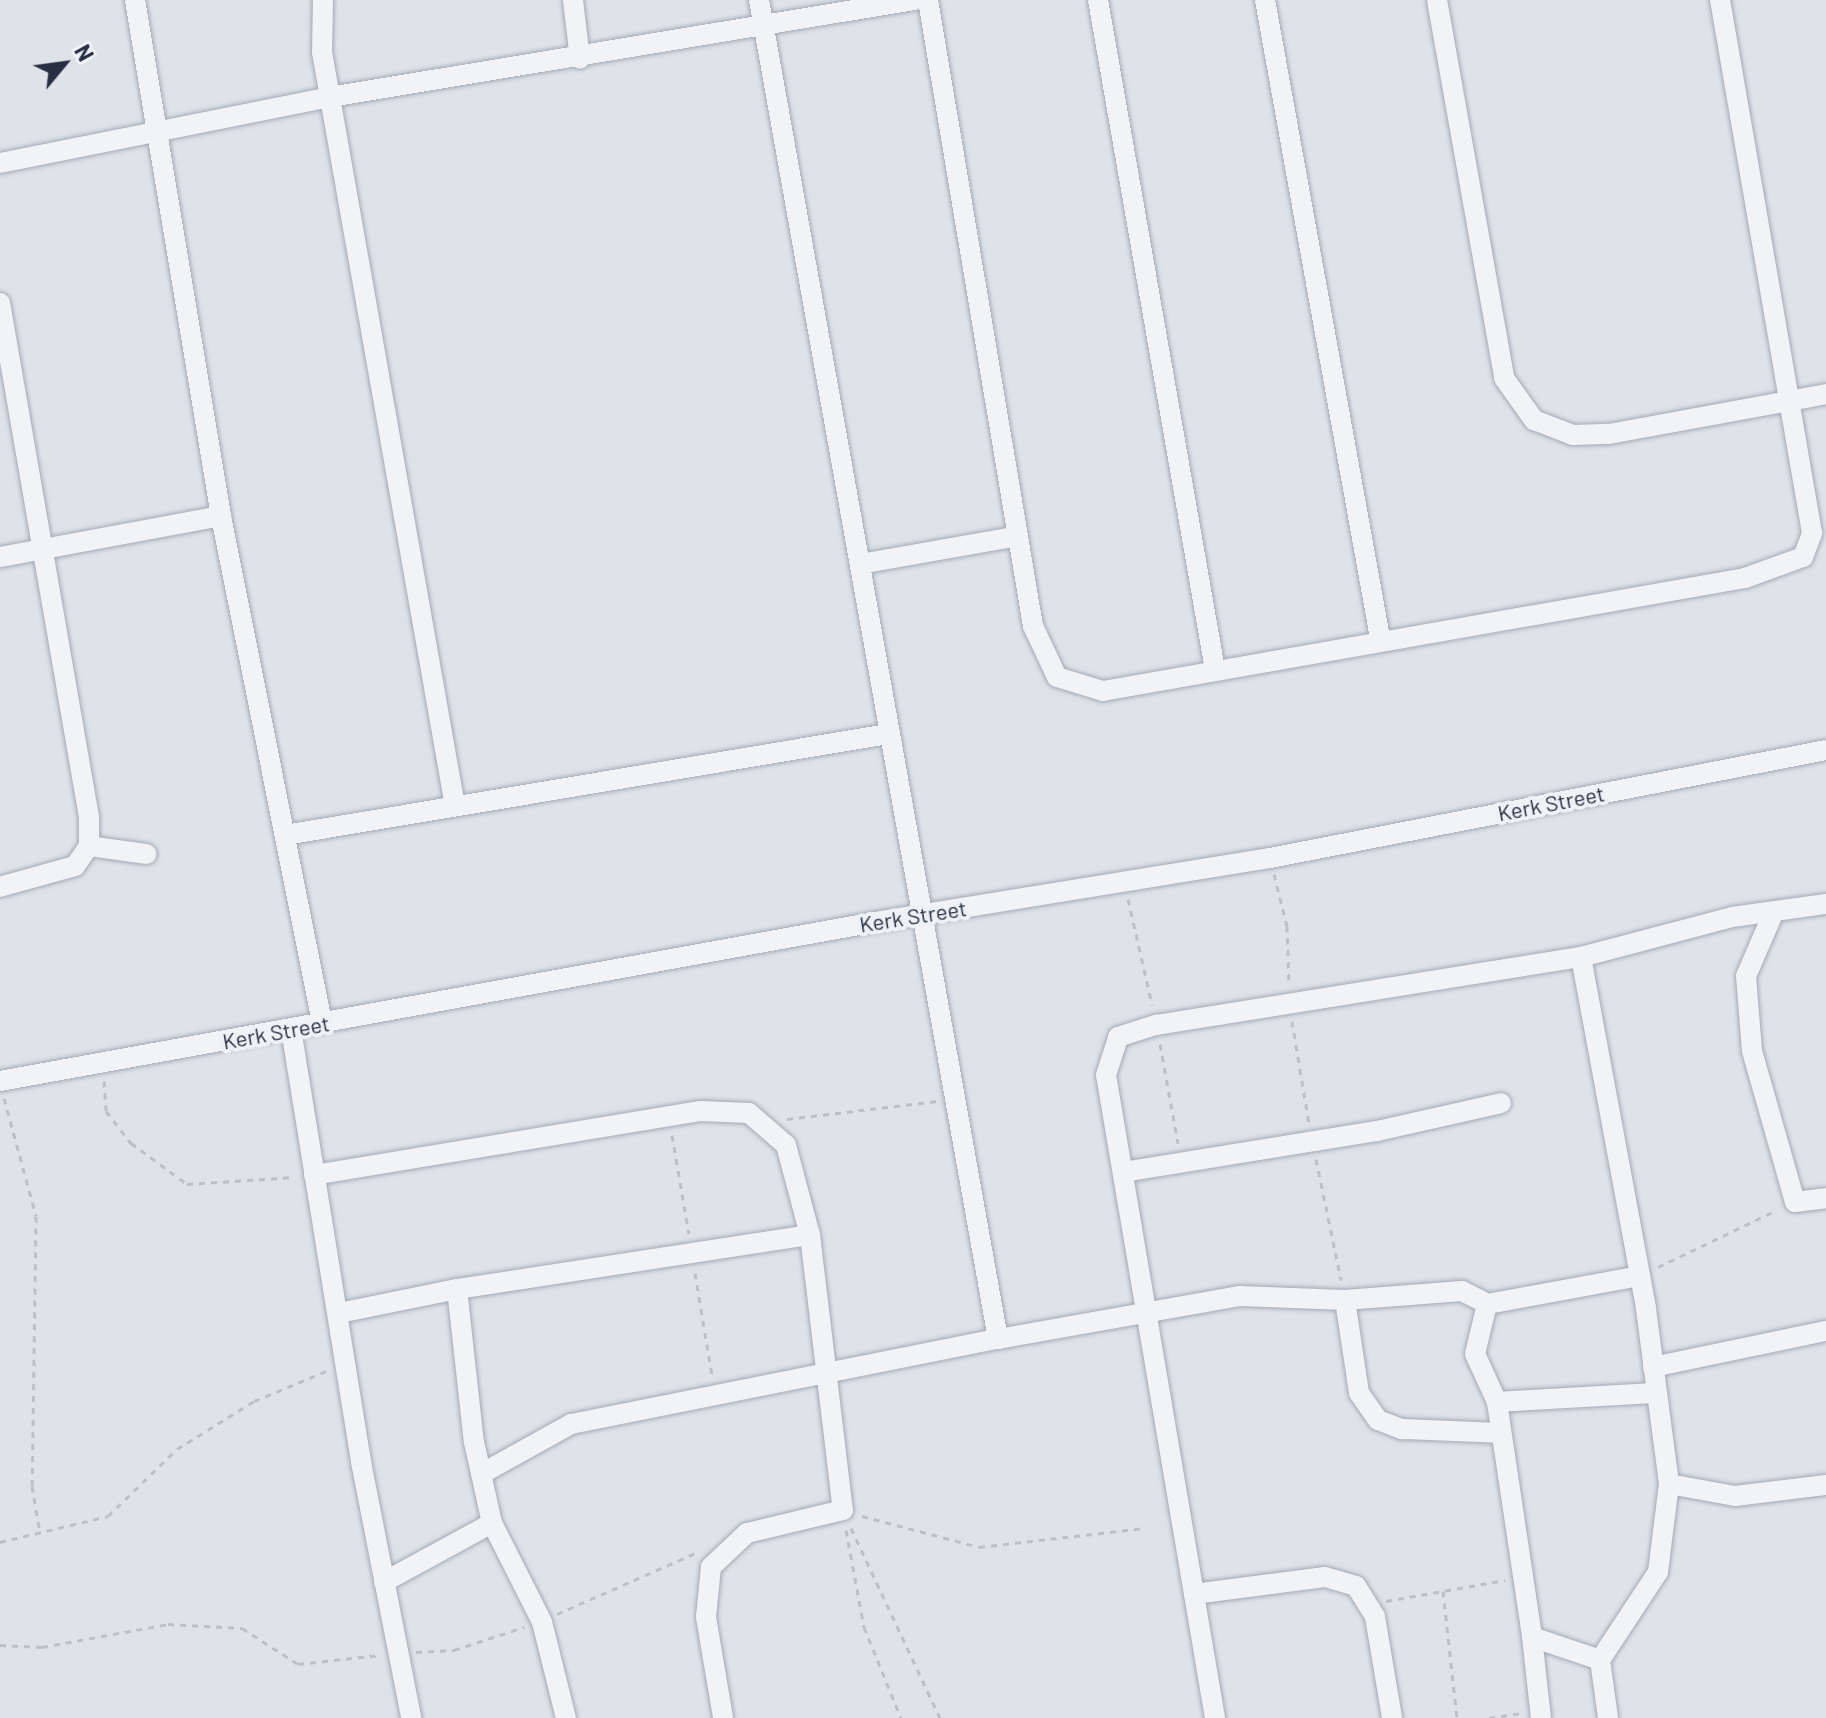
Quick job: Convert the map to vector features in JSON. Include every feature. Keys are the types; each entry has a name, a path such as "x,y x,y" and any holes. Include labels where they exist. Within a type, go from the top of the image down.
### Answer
{"street":[{"path":"135,0 159,127 221,516 322,1023"},
{"path":"323,0 330,97 455,806"},
{"path":"573,0 580,59"},
{"path":"759,0 888,734 958,1098 998,1339"},
{"path":"0,163 159,127 580,59 912,0"},
{"path":"928,0 1033,626 1057,677 1103,691 1380,638 1745,578 1791,564 1803,557 1812,533 1720,0"},
{"path":"1098,0 1215,670"},
{"path":"1265,0 1380,638"},
{"path":"1437,0 1504,378 1516,400 1534,420 1573,435 1826,394"},
{"path":"0,303 45,546 89,846 75,866 0,887"},
{"path":"0,557 45,546 221,516"},
{"path":"860,564 1018,536"},
{"path":"285,835 888,734"},
{"name":"Kerk Street","path":"2,1088 104,1063 925,914 1270,858 1826,750"},
{"path":"89,846 146,854"},
{"path":"1215,1718 1106,1075 1118,1037 1156,1025 1290,1008 1581,957 1732,917 1772,916 1826,904"},
{"path":"1772,916 1746,976 1752,1051 1795,1202 1826,1198"},
{"path":"1581,957 1639,1276 1653,1367 1653,1393 1669,1484 1658,1572 1600,1660 1608,1718"},
{"path":"291,1029 339,1313 344,1363 411,1718"},
{"path":"1123,1172 1312,1142 1501,1103"},
{"path":"314,1175 701,1111 749,1113 766,1121 794,1162 810,1235 843,1510 734,1539 711,1567 704,1589 723,1718"},
{"path":"339,1313 457,1289 810,1235"},
{"path":"481,1474 571,1424 828,1376 998,1339 1149,1317 1240,1296 1345,1300 1462,1291 1487,1304 1639,1276"},
{"path":"457,1289 481,1474 492,1523 542,1622 566,1718"},
{"path":"1345,1300 1359,1393 1378,1420 1402,1429 1501,1433"},
{"path":"1487,1304 1475,1354 1497,1402 1524,1577 1541,1716"},
{"path":"1653,1367 1826,1331"},
{"path":"1497,1402 1653,1393"},
{"path":"1669,1484 1735,1496 1826,1485"},
{"path":"384,1582 492,1523"},
{"path":"1194,1594 1325,1577 1356,1586 1370,1603 1392,1718"},
{"path":"1532,1637 1600,1660"}],"path":[{"path":"1270,858 1287,926 1290,1008 1312,1142 1345,1300"},
{"path":"104,1063 106,1111 131,1143 187,1184 314,1175"},
{"path":"2,1088 36,1216 40,1280 32,1486 40,1533"},
{"path":"766,1121 958,1098"},
{"path":"1639,1276 1795,1202"},
{"path":"0,1542 108,1516 177,1449 254,1401 344,1363"},
{"path":"843,1510 979,1547 1145,1528"},
{"path":"843,1510 864,1627 901,1718"},
{"path":"843,1510 940,1718"},
{"path":"0,1645 42,1647 168,1624 242,1628 298,1664 454,1650 542,1622 637,1574 734,1539"},
{"path":"1370,1603 1524,1577"},
{"path":"1443,1591 1457,1718"},
{"path":"1489,1718 1541,1716"}]}
